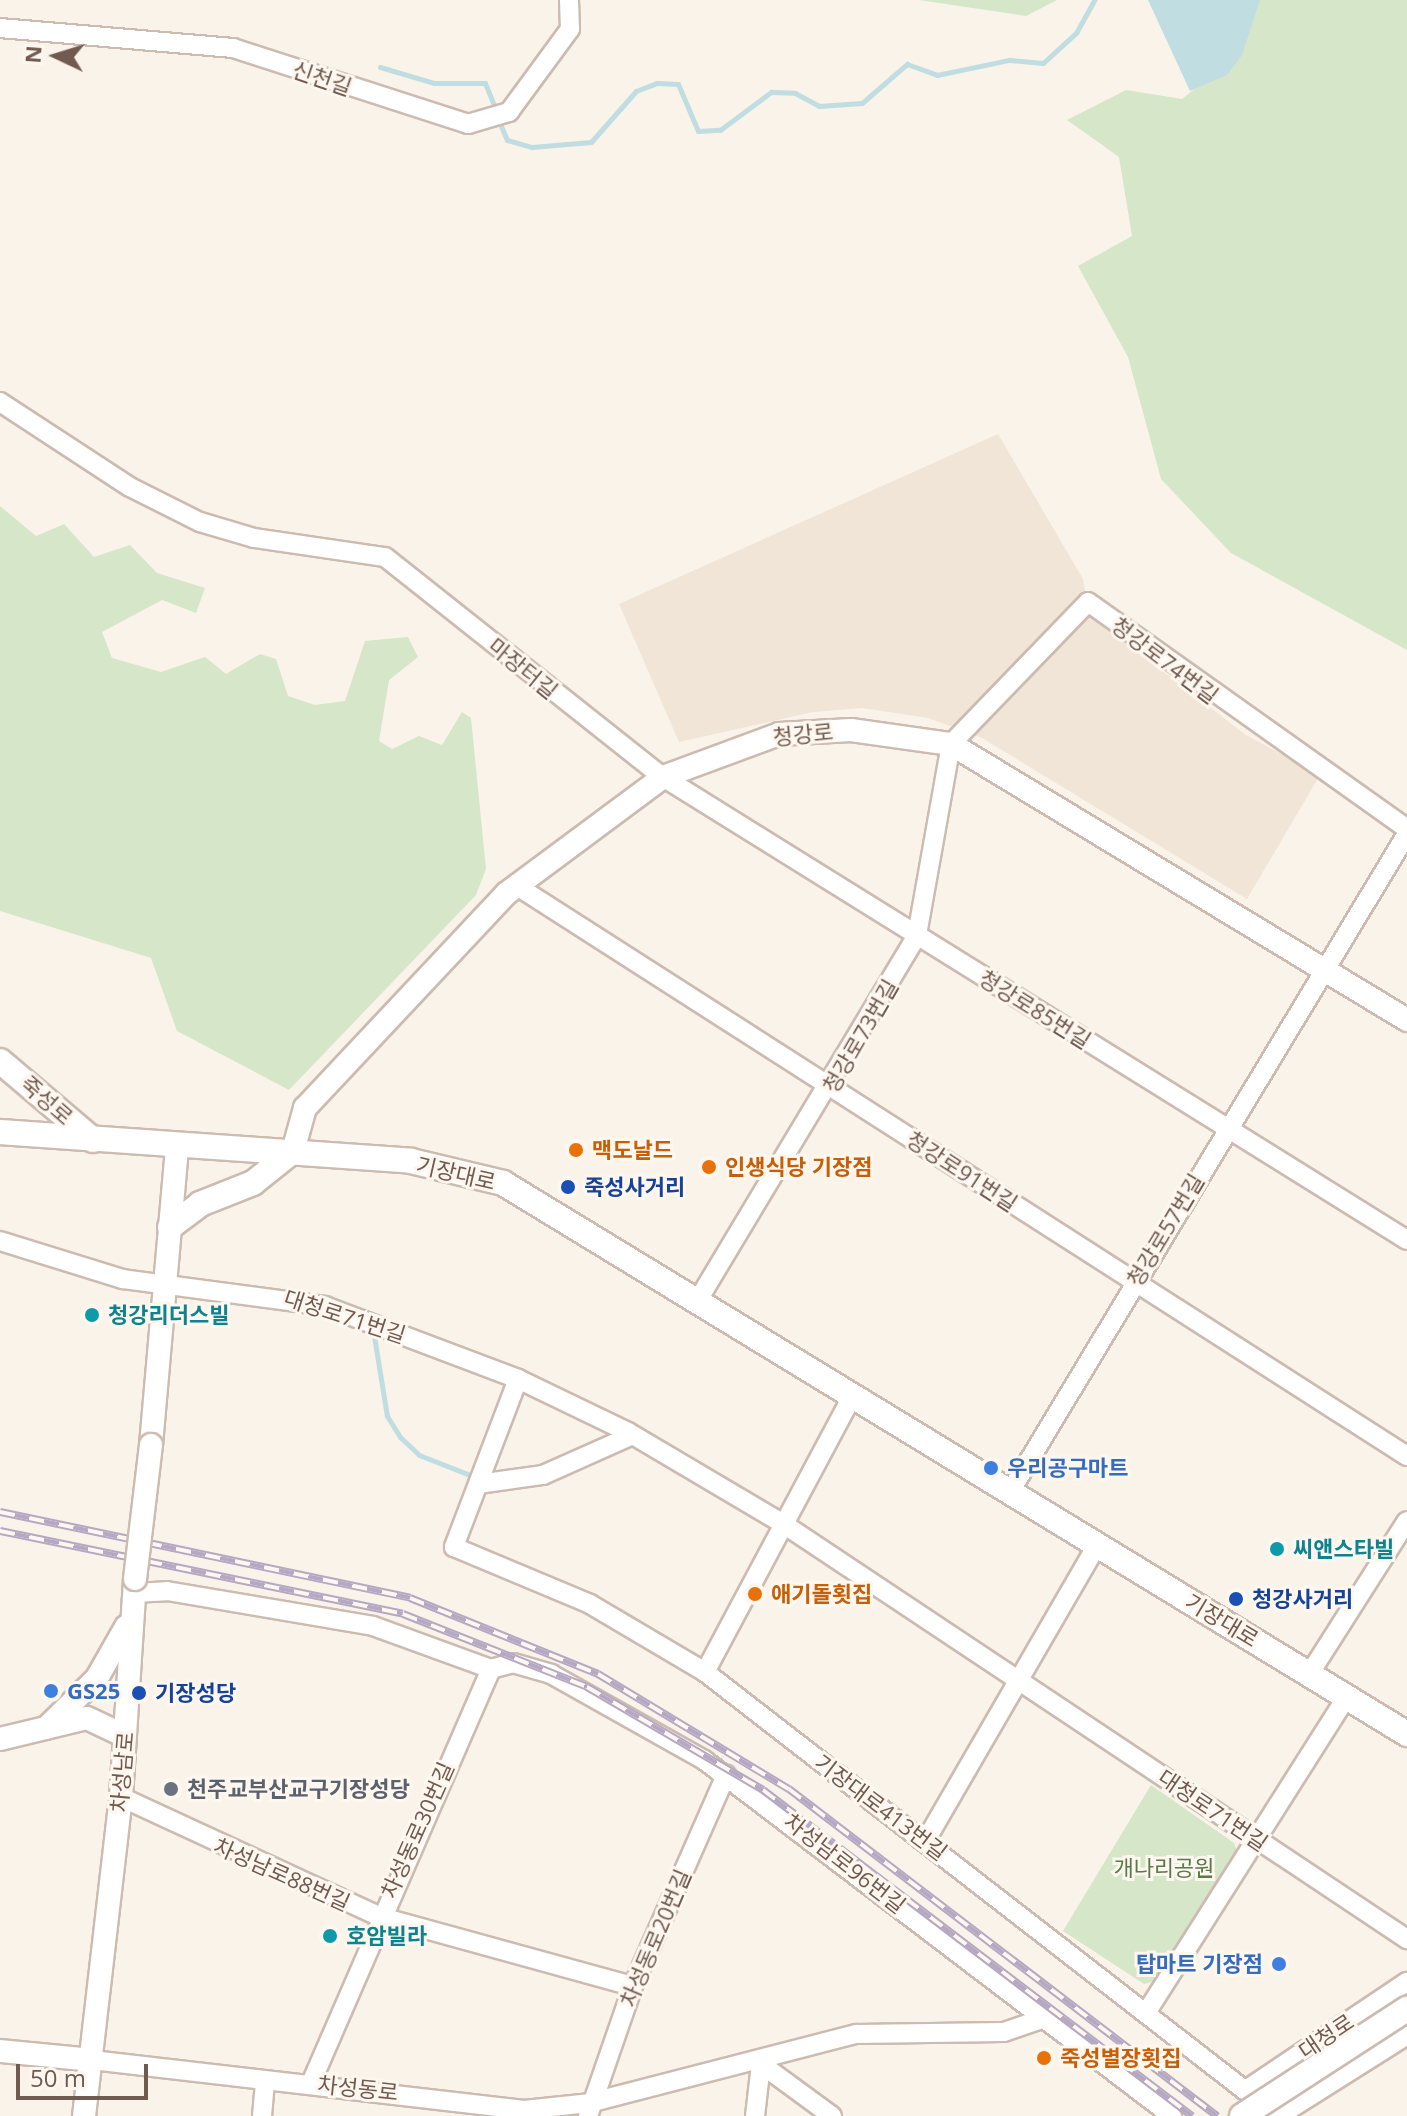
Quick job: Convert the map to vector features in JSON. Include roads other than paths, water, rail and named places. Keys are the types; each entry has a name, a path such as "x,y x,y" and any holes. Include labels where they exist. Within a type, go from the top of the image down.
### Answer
{"main road":[{"name":"죽성로","path":"0,1061 93,1140"},
{"name":"기장대로","path":"0,1132 411,1161 503,1183 1407,1734"},
{"path":"170,1227 200,1204 253,1183 293,1151"},
{"path":"1242,2116 1407,2009"}],"street":[{"name":"신천길","path":"0,28 233,48 468,124 509,112 570,29 569,0"},
{"name":"마장터길","path":"0,402 130,487 200,522 254,538 385,557 663,777"},
{"name":"청강로74번길","path":"951,744 1088,602 1407,832"},
{"name":"청강로","path":"293,1151 305,1108 517,886 663,777 779,734 851,730 951,744 1407,1020"},
{"name":"청강로73번길","path":"698,1300 831,1087 917,935 951,744"},
{"name":"청강로85번길","path":"663,777 1407,1240"},
{"name":"청강로57번길","path":"1010,1492 1134,1281 1407,832"},
{"name":"청강로91번길","path":"517,886 1407,1456"},
{"name":"차성남로","path":"84,2116 121,1797 133,1593 151,1445 177,1146"},
{"path":"0,1241 165,1284"},
{"name":"대청로71번길","path":"165,1284 325,1306 518,1379 633,1435 782,1523 1407,1939"},
{"path":"518,1379 478,1484 543,1475 633,1435"},
{"path":"705,1672 852,1397"},
{"name":"기장대로413번길","path":"478,1484 454,1547 590,1604 705,1672 926,1840 1278,2116"},
{"path":"1310,1673 1407,1521"},
{"path":"926,1840 1097,1545"},
{"path":"46,1728 104,1669 133,1593 167,1591 373,1626 491,1669"},
{"name":"차성남로96번길","path":"491,1669 513,1663 551,1674 726,1775 1172,2116"},
{"name":"차성동로30번길","path":"311,2083 378,1916 491,1669"},
{"path":"1146,2013 1347,1696"},
{"path":"0,1739 96,1719 125,1736"},
{"name":"차성동로20번길","path":"588,2110 633,1986 726,1775"},
{"name":"차성남로88번길","path":"121,1797 378,1916 633,1986"},
{"name":"대청로","path":"1246,2090 1407,1982"},
{"name":"차성동로","path":"0,2051 311,2083 437,2107 588,2110 761,2064 856,2034 1004,2032 1045,2018"},
{"name":"대청로","path":"1278,2116 1407,2035"},
{"path":"755,2116 761,2064 832,2116"},
{"path":"262,2116 265,2080"}],"water":[{"path":"1148,0 1260,0 1242,55 1227,75 1190,91"}],"waterway":[{"path":"501,126 507,140 532,147 591,142 636,91 657,83 678,84 698,131 720,130 771,92 795,93 819,106 862,103 907,64 937,75 1009,60 1043,63 1076,33 1094,0"},
{"path":"380,67 434,83 485,83 493,103"},
{"path":"374,1336 387,1416 400,1437 419,1455 475,1477"}],"railway":[{"path":"0,1512 410,1598 598,1674 789,1789 1217,2116"},
{"path":"0,1531 403,1614 587,1687 763,1790 1192,2116"}],"place":[{"name":"맥도날드","path":"576,1150"},
{"name":"인생식당 기장점","path":"709,1167"},
{"name":"죽성사거리","path":"568,1187"},
{"name":"청강리더스빌","path":"92,1315"},
{"name":"우리공구마트","path":"991,1468"},
{"name":"씨앤스타빌","path":"1277,1549"},
{"name":"애기돌횟집","path":"755,1594"},
{"name":"청강사거리","path":"1236,1599"},
{"name":"GS25","path":"51,1691"},
{"name":"기장성당","path":"139,1693"},
{"name":"천주교부산교구기장성당","path":"171,1789"},
{"name":"호암빌라","path":"330,1936"},
{"name":"탑마트 기장점","path":"1279,1964"},
{"name":"죽성별장횟집","path":"1044,2058"}],"park label":[{"name":"개나리공원","path":"1164,1868"}]}
